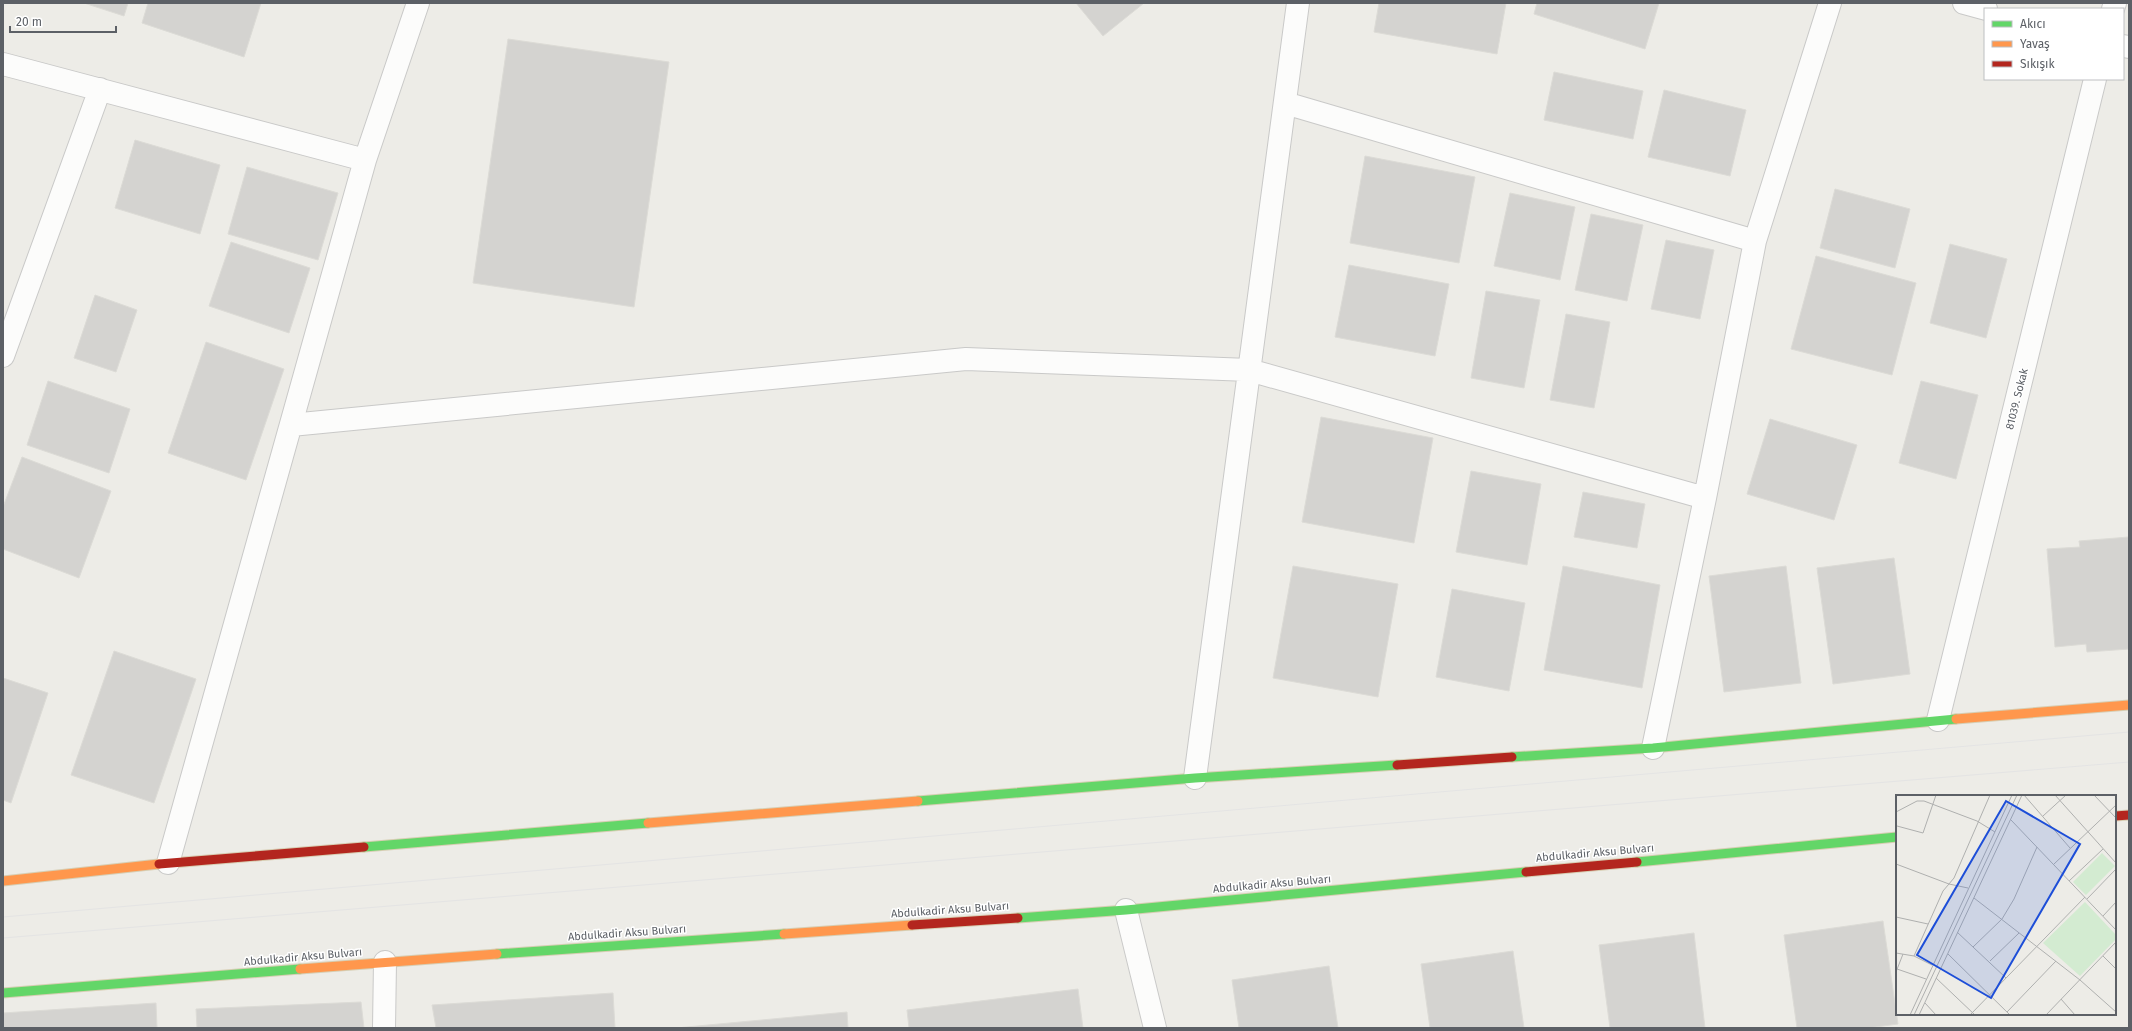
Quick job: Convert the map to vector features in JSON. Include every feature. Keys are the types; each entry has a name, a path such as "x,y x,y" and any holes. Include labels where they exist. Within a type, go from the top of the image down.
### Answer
{"main road":[{"path":"3,881 168,863 1195,778 1653,748 1938,720 2129,705"},
{"path":"2116,816 2129,815"},
{"name":"Abdulkadir Aksu Bulvarı","path":"3,993 385,962 1126,910 1896,837"}],"street":[{"path":"168,863 365,160 418,3"},
{"path":"1195,778 1298,3"},
{"path":"1653,748 1706,498 1755,241 1830,3"},
{"path":"1964,3 1984,8"},
{"path":"3,64 365,160"},
{"name":"81039. Sokak","path":"1938,720 2095,80"},
{"path":"3,356 100,89"},
{"path":"1285,103 1755,241"},
{"path":"291,425 966,359 1249,370 1706,498"},
{"path":"1126,910 1155,1028"},
{"path":"384,1028 385,962"}],"building":[{"path":"84,3 128,3 124,16"},
{"path":"148,3 261,3 244,57 142,23"},
{"path":"1076,3 1144,3 1103,36"},
{"path":"1379,3 1506,3 1497,54 1374,32"},
{"path":"1537,3 1659,3 1645,49 1534,14"},
{"path":"508,39 669,62 634,307 473,283"},
{"path":"1554,72 1643,91 1633,139 1544,120"},
{"path":"1664,90 1746,110 1730,176 1648,157"},
{"path":"135,140 220,165 200,234 115,208"},
{"path":"1365,156 1475,177 1459,263 1350,243"},
{"path":"247,167 338,193 318,260 228,234"},
{"path":"1835,189 1910,209 1895,268 1820,248"},
{"path":"1510,193 1575,207 1560,280 1494,266"},
{"path":"1591,214 1643,225 1627,301 1575,290"},
{"path":"1666,240 1714,250 1700,319 1651,309"},
{"path":"231,242 310,268 289,333 209,306"},
{"path":"1950,244 2007,259 1986,338 1930,323"},
{"path":"1816,256 1916,283 1892,375 1791,349"},
{"path":"1349,265 1449,284 1435,356 1335,337"},
{"path":"1486,291 1540,300 1524,388 1471,378"},
{"path":"95,295 137,310 116,372 74,358"},
{"path":"1566,314 1610,322 1594,408 1550,400"},
{"path":"206,342 284,369 246,480 168,453"},
{"path":"48,381 130,409 109,473 27,445"},
{"path":"1921,381 1978,395 1956,479 1899,463"},
{"path":"1321,417 1433,438 1414,543 1302,522"},
{"path":"1770,419 1857,445 1834,520 1747,494"},
{"path":"22,457 111,491 79,578 3,549 3,507"},
{"path":"1471,471 1541,484 1527,565 1456,552"},
{"path":"1583,492 1645,504 1637,548 1574,537"},
{"path":"2129,537 2129,649 2087,652 2086,644 2055,647 2047,549 2080,547 2079,541"},
{"path":"1894,558 1910,674 1833,684 1817,568"},
{"path":"1293,566 1398,584 1378,697 1273,678"},
{"path":"1563,566 1660,585 1642,688 1544,670"},
{"path":"1786,566 1801,683 1724,692 1709,576"},
{"path":"1452,589 1525,603 1509,691 1436,677"},
{"path":"114,651 196,679 154,803 71,775"},
{"path":"3,678 48,693 11,803 3,800"},
{"path":"1883,921 1898,1024 1868,1028 1797,1028 1784,935"},
{"path":"1694,933 1705,1028 1610,1028 1599,945"},
{"path":"1513,951 1524,1028 1430,1028 1421,964"},
{"path":"1329,966 1338,1028 1239,1028 1232,980"},
{"path":"1078,989 1083,1028 909,1028 907,1010"},
{"path":"613,993 615,1028 436,1028 432,1005"},
{"path":"361,1002 364,1028 197,1028 196,1009"},
{"path":"156,1003 157,1028 3,1028 3,1013"},
{"path":"847,1012 848,1028 676,1028"}],"tram line":[{"path":"3,917 2129,732"},
{"path":"3,938 2129,762"}],"traffic: fast":[{"path":"1512,757 1653,748 1956,719"},
{"path":"918,801 1195,778 1397,765"},
{"path":"364,847 648,823"},
{"path":"1637,862 1896,837"},
{"path":"1018,918 1126,910 1526,872"},
{"path":"497,954 784,934"},
{"path":"3,993 300,969"}],"traffic: slow":[{"path":"1956,719 2129,705"},
{"path":"648,823 918,801"},
{"path":"3,881 159,864"},
{"path":"784,934 912,925"},
{"path":"300,969 497,954"}],"traffic: jam":[{"path":"1397,765 1512,757"},
{"path":"2116,816 2129,815"},
{"path":"159,864 364,847"},
{"path":"1526,872 1637,862"},
{"path":"912,925 1018,918"}]}
